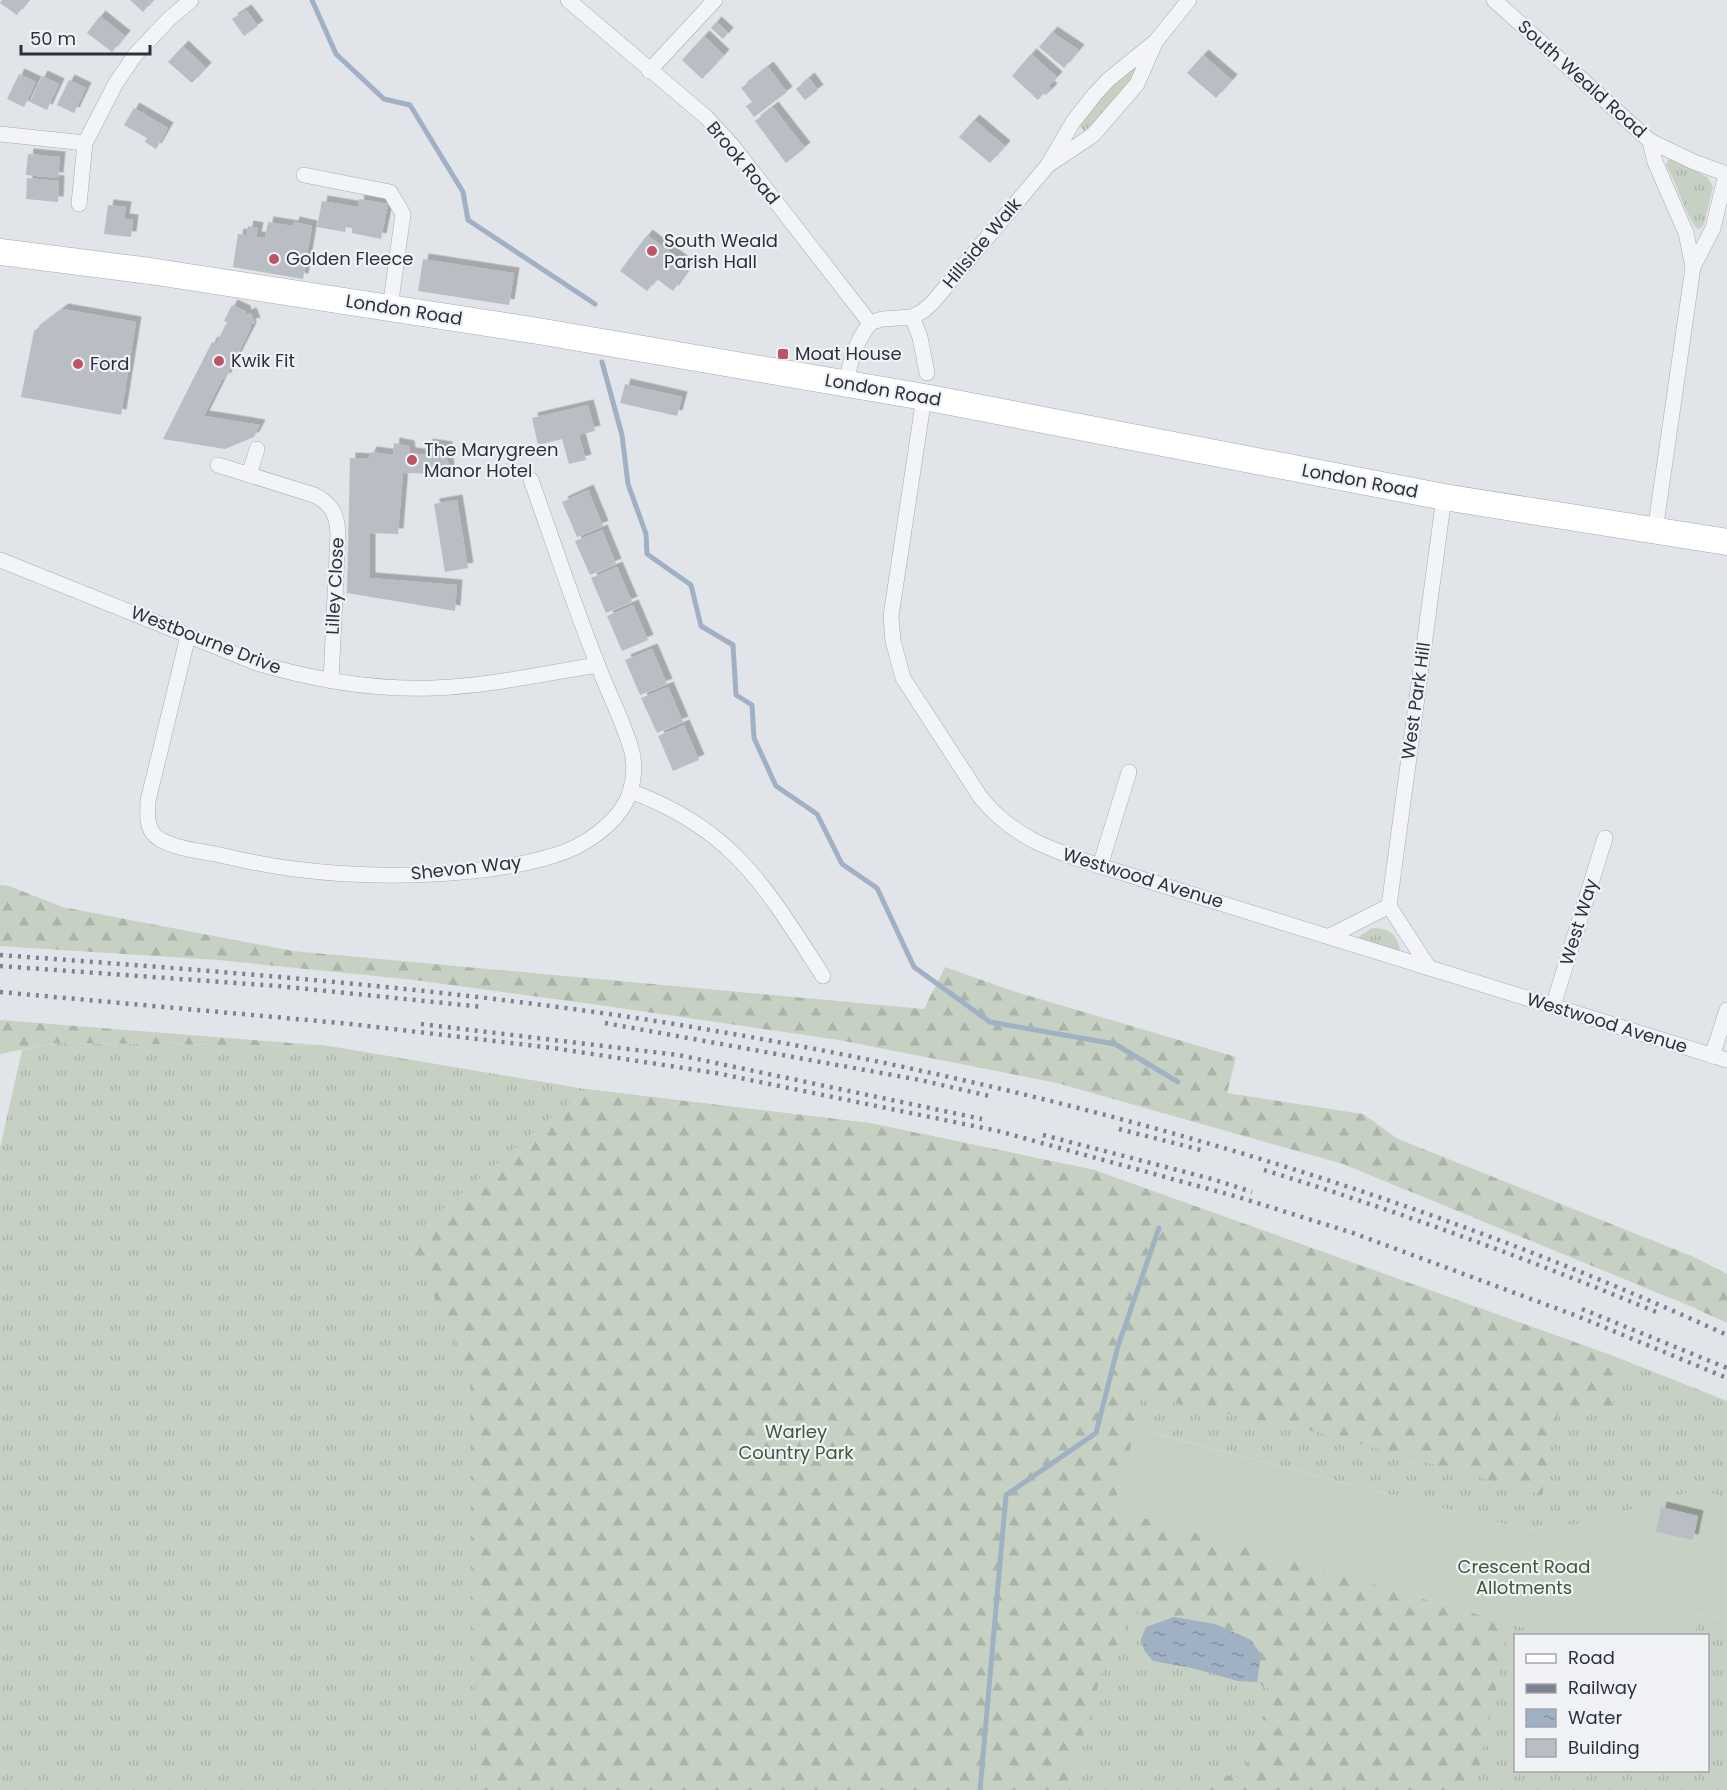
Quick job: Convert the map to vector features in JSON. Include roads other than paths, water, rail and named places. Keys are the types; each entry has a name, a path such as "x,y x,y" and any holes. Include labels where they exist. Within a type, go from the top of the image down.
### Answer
{"main road":[{"name":"London Road","path":"0,252 150,271 390,308 846,384 926,385 1444,497 1727,542"}],"street":[{"path":"79,204 86,143 116,83 135,55 169,19 191,0"},
{"name":"Brook Road","path":"568,0 706,117 731,144 870,323"},
{"path":"649,71 715,0"},
{"name":"Hillside Walk","path":"912,317 933,302 1048,165 1073,122 1095,94 1108,80 1156,41 1189,0"},
{"name":"South Weald Road","path":"1494,0 1650,141 1655,162 1686,232 1693,267"},
{"name":"Hillside Walk","path":"1048,165 1093,135 1108,118 1137,84 1156,41"},
{"path":"0,134 86,143"},
{"path":"1650,141 1726,174"},
{"name":"South Weald Road","path":"1655,531 1693,267 1713,228 1726,174"},
{"path":"304,175 390,192 403,214 390,308"},
{"path":"846,384 850,361 859,338 870,323 882,319 912,317 920,337 926,385"},
{"name":"Westwood Avenue","path":"926,385 891,616 893,641 903,678 976,790 994,813 1011,828 1054,850 1100,866 1720,1058"},
{"path":"249,475 257,449"},
{"name":"Lilley Close","path":"218,465 314,495 323,500 335,514 338,533 331,681"},
{"name":"Shevon Way","path":"188,636 148,801 147,819 153,832 164,842 243,861 349,874 415,874 507,866 553,856 573,848 593,836 611,821 625,804 634,772 632,753 597,665 531,480"},
{"name":"West Park Hill","path":"1389,906 1444,497"},
{"name":"Westbourne Drive","path":"0,561 257,663 331,681 381,687 435,688 490,683 597,665"},
{"path":"1100,866 1129,772"},
{"path":"630,791 679,812 723,842 748,867 768,892 823,976"},
{"name":"West Way","path":"1553,1006 1605,838"},
{"path":"1330,936 1389,906 1429,968"},
{"path":"1720,1058 1727,1010"}],"water":[{"path":"1174,1617 1215,1624 1251,1640 1261,1655 1257,1682 1238,1681 1192,1668 1153,1661 1144,1650 1141,1639 1146,1627"}],"waterway":[{"path":"312,0 336,54 384,99 410,105 463,192 468,220 595,304"},
{"path":"602,362 622,435 628,484 646,534 647,554 691,585 701,626 733,645 736,695 752,705 754,738 776,786 817,814 842,864 877,888 914,967 990,1022 1115,1044 1178,1082"},
{"path":"980,1790 1006,1495 1096,1433 1118,1346 1159,1228"}],"railway":[{"path":"0,955 406,989 568,1008 788,1044 926,1072 1063,1104 1199,1141 1334,1182 1467,1228 1598,1279 1727,1335"},
{"path":"0,966 278,986 483,1007"},
{"path":"0,992 351,1024 553,1048 716,1073 998,1131 1238,1197 1353,1233 1577,1316 1727,1378"},
{"path":"605,1023 920,1080 994,1097"},
{"path":"421,1024 678,1055 982,1119"},
{"path":"1119,1129 1201,1150"},
{"path":"1043,1135 1212,1179 1252,1192"},
{"path":"1264,1170 1464,1237 1661,1314"},
{"path":"1582,1309 1727,1368"}],"place":[{"name":"South Weald Parish Hall","path":"652,251"},
{"name":"Golden Fleece","path":"274,259"},
{"name":"Moat House","path":"783,354"},
{"name":"Kwik Fit","path":"219,361"},
{"name":"Ford","path":"78,364"},
{"name":"The Marygreen Manor Hotel","path":"412,460"}],"park label":[{"name":"Warley Country Park","path":"796,1442"},
{"name":"Crescent Road Allotments","path":"1524,1577"}]}
